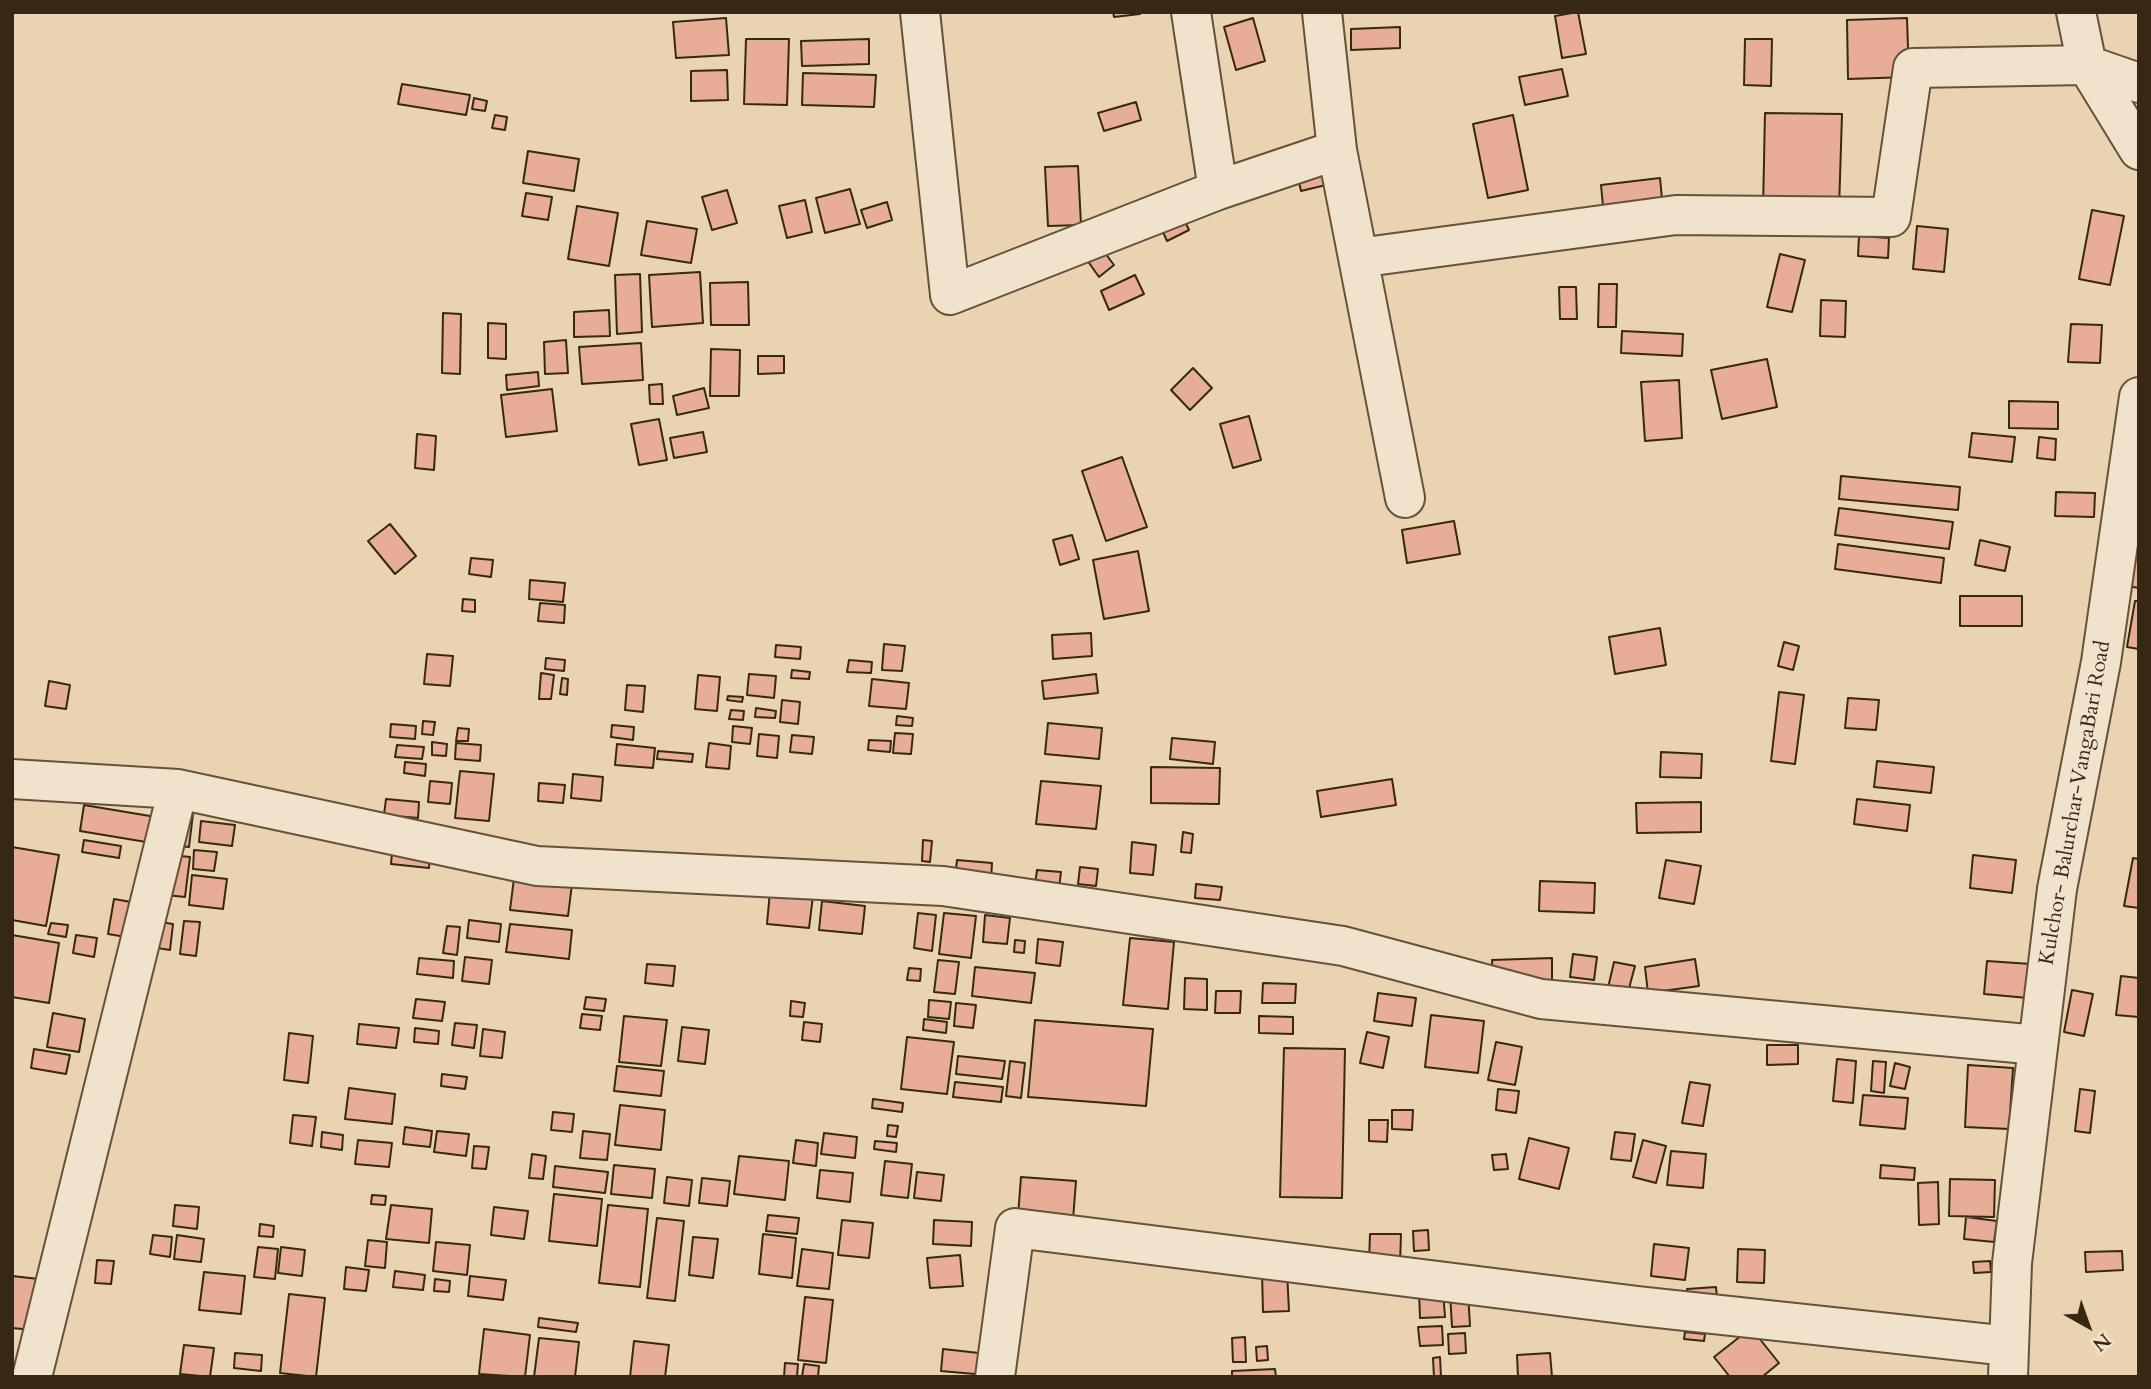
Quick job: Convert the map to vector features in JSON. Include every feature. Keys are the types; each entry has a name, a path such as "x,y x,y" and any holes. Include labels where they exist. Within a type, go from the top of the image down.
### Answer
{"street":[{"path":"920,12 950,295 1218,190 1337,150"},
{"path":"1191,12 1218,190"},
{"path":"1322,12 1337,150 1405,498"},
{"path":"2076,12 2087,65 2139,150"},
{"path":"1358,258 1676,215 1891,217 1913,68 2087,65 2139,83"},
{"name":"Kulchor- Balurchar-VangaBari Road","path":"2009,1361 2012,1264 2057,889 2101,662 2139,397"},
{"path":"12,779 178,789 537,866 943,886 1343,946 1541,999 2038,1045"},
{"path":"32,1377 178,789"},
{"path":"995,1377 1015,1228 1638,1306 2009,1361"}],"building":[{"path":"1113,12 1140,12 1140,14 1114,17"},
{"path":"1578,12 1586,54 1562,58 1555,16"},
{"path":"726,18 729,55 676,58 673,22"},
{"path":"1253,18 1265,61 1236,70 1224,27"},
{"path":"1907,18 1909,77 1848,79 1847,20"},
{"path":"1400,27 1400,48 1351,50 1351,29"},
{"path":"746,39 789,39 787,105 744,104"},
{"path":"869,39 869,64 802,66 801,41"},
{"path":"1745,39 1772,39 1771,86 1744,85"},
{"path":"1562,69 1568,96 1525,105 1519,77"},
{"path":"727,70 728,100 691,101 691,71"},
{"path":"803,73 876,75 874,107 802,105"},
{"path":"402,84 470,95 466,115 398,104"},
{"path":"474,98 487,101 485,111 472,109"},
{"path":"1136,102 1141,120 1104,131 1098,113"},
{"path":"1765,113 1842,114 1839,210 1763,209"},
{"path":"495,115 507,117 505,130 492,128"},
{"path":"1513,115 1528,190 1488,198 1473,124"},
{"path":"528,151 579,159 574,191 523,183"},
{"path":"1320,163 1326,185 1301,191 1296,169"},
{"path":"1078,166 1081,225 1048,226 1045,167"},
{"path":"1660,178 1662,199 1603,206 1601,185"},
{"path":"850,189 860,224 825,233 816,198"},
{"path":"727,190 737,223 712,230 702,197"},
{"path":"526,193 552,197 548,220 522,216"},
{"path":"805,200 812,232 787,238 779,206"},
{"path":"887,202 892,220 867,228 861,210"},
{"path":"577,206 618,213 609,266 568,259"},
{"path":"2092,210 2124,216 2110,285 2079,279"},
{"path":"1181,213 1189,230 1167,241 1159,223"},
{"path":"647,221 697,229 691,263 641,255"},
{"path":"1917,226 1948,229 1944,272 1913,269"},
{"path":"1859,236 1889,238 1888,258 1858,256"},
{"path":"1102,249 1114,265 1099,277 1087,260"},
{"path":"1780,254 1805,260 1792,312 1767,307"},
{"path":"700,272 703,323 652,327 649,275"},
{"path":"640,274 642,332 617,334 615,275"},
{"path":"1135,275 1144,294 1109,310 1101,291"},
{"path":"748,282 749,325 711,325 710,283"},
{"path":"1599,284 1617,284 1616,327 1598,327"},
{"path":"1559,287 1576,287 1577,319 1560,319"},
{"path":"1821,300 1846,301 1845,337 1820,336"},
{"path":"609,310 610,336 574,337 574,312"},
{"path":"443,313 461,314 460,374 442,373"},
{"path":"488,323 506,324 506,359 488,358"},
{"path":"2071,324 2102,325 2100,363 2068,362"},
{"path":"1622,331 1683,334 1682,356 1621,353"},
{"path":"566,340 568,373 545,374 544,342"},
{"path":"641,343 643,380 582,384 579,347"},
{"path":"711,349 740,350 739,396 710,396"},
{"path":"758,356 784,356 784,373 758,374"},
{"path":"1767,359 1777,407 1722,419 1711,370"},
{"path":"1193,368 1212,388 1190,410 1171,390"},
{"path":"538,372 539,386 507,390 506,375"},
{"path":"1679,380 1682,438 1645,441 1641,382"},
{"path":"662,384 663,404 650,404 649,385"},
{"path":"704,388 709,408 677,415 673,396"},
{"path":"552,389 557,431 506,437 501,395"},
{"path":"2009,401 2058,402 2058,429 2009,428"},
{"path":"1249,416 1261,460 1233,468 1220,424"},
{"path":"659,419 667,460 639,465 631,424"},
{"path":"703,432 707,452 674,458 670,438"},
{"path":"1972,433 2015,437 2012,462 1969,457"},
{"path":"417,434 436,436 434,470 415,468"},
{"path":"2039,437 2056,439 2055,460 2037,458"},
{"path":"1122,457 1147,527 1106,541 1082,471"},
{"path":"1841,476 1960,487 1958,510 1839,499"},
{"path":"2056,492 2095,493 2094,517 2055,516"},
{"path":"1839,508 1953,522 1949,549 1835,535"},
{"path":"1454,521 1460,554 1407,563 1402,530"},
{"path":"390,524 416,556 395,574 368,541"},
{"path":"1072,535 1079,559 1060,565 1053,540"},
{"path":"1980,540 2010,547 2005,571 1975,565"},
{"path":"1838,544 1944,558 1941,583 1835,569"},
{"path":"1138,551 1149,611 1104,619 1093,560"},
{"path":"471,558 493,560 491,577 469,574"},
{"path":"2132,559 2139,560 2139,588 2127,586"},
{"path":"530,580 565,583 563,602 529,599"},
{"path":"1960,596 2022,596 2022,626 1960,626"},
{"path":"463,599 475,600 475,612 462,611"},
{"path":"2135,601 2139,601 2139,649 2127,647"},
{"path":"540,603 565,605 564,623 538,621"},
{"path":"1660,628 1666,665 1615,674 1609,637"},
{"path":"1091,633 1092,656 1053,659 1052,635"},
{"path":"1784,642 1799,646 1793,670 1778,666"},
{"path":"884,644 905,646 902,671 882,670"},
{"path":"776,645 801,647 800,659 775,657"},
{"path":"427,654 453,656 450,686 424,684"},
{"path":"546,658 565,660 564,671 545,669"},
{"path":"849,660 872,662 871,673 847,672"},
{"path":"792,670 810,672 809,679 791,678"},
{"path":"541,673 554,675 551,699 539,699"},
{"path":"749,674 776,676 774,698 747,695"},
{"path":"1096,674 1098,693 1044,699 1042,681"},
{"path":"698,675 720,677 717,711 695,709"},
{"path":"562,678 568,679 567,695 560,694"},
{"path":"872,679 909,683 906,709 869,706"},
{"path":"49,681 70,685 66,709 45,706"},
{"path":"627,685 645,686 643,712 625,710"},
{"path":"1779,692 1804,695 1795,764 1771,761"},
{"path":"728,696 743,697 742,702 727,700"},
{"path":"1848,698 1879,700 1876,730 1845,728"},
{"path":"782,700 800,702 798,724 780,722"},
{"path":"756,708 776,711 775,718 755,717"},
{"path":"731,710 744,711 743,720 729,719"},
{"path":"897,716 913,718 912,726 896,725"},
{"path":"423,721 435,722 433,735 422,734"},
{"path":"1048,723 1102,728 1099,759 1045,754"},
{"path":"391,724 416,726 415,739 390,737"},
{"path":"612,725 634,727 633,740 611,737"},
{"path":"733,726 752,728 750,744 732,742"},
{"path":"458,728 469,729 468,741 456,741"},
{"path":"895,733 913,734 911,754 893,753"},
{"path":"759,734 779,736 777,758 757,756"},
{"path":"792,735 814,737 812,754 790,752"},
{"path":"1172,738 1215,742 1213,764 1170,759"},
{"path":"869,740 891,741 890,752 868,750"},
{"path":"432,742 447,744 446,756 432,755"},
{"path":"456,743 481,745 480,761 455,759"},
{"path":"709,743 731,746 729,769 706,767"},
{"path":"617,744 655,748 653,768 615,765"},
{"path":"397,745 424,747 422,759 395,757"},
{"path":"658,751 693,754 692,762 657,759"},
{"path":"1661,752 1702,754 1701,778 1660,777"},
{"path":"1877,761 1934,767 1931,793 1874,787"},
{"path":"405,762 426,764 425,776 404,773"},
{"path":"1151,767 1220,768 1219,804 1151,803"},
{"path":"460,771 494,774 489,821 455,818"},
{"path":"573,774 603,777 601,801 571,798"},
{"path":"1392,779 1396,805 1321,817 1317,791"},
{"path":"430,781 452,783 450,804 428,802"},
{"path":"1041,781 1101,786 1096,829 1036,824"},
{"path":"539,783 565,785 563,803 538,801"},
{"path":"386,799 419,802 418,818 384,815"},
{"path":"1857,799 1910,805 1907,831 1854,824"},
{"path":"1701,802 1701,832 1637,833 1636,803"},
{"path":"84,805 156,817 152,843 80,831"},
{"path":"181,813 193,814 189,847 178,846"},
{"path":"201,821 235,825 232,846 199,842"},
{"path":"1183,832 1193,834 1191,853 1181,852"},
{"path":"84,840 121,846 119,858 82,852"},
{"path":"923,840 932,841 930,862 922,861"},
{"path":"393,841 431,845 429,868 391,864"},
{"path":"1132,842 1156,845 1153,875 1130,873"},
{"path":"12,847 59,855 46,926 12,920"},
{"path":"194,850 217,852 214,871 193,869"},
{"path":"171,855 190,857 185,897 166,895"},
{"path":"1973,855 2016,860 2012,893 1970,888"},
{"path":"2133,858 2139,859 2139,908 2124,906"},
{"path":"957,860 992,863 991,881 955,878"},
{"path":"1666,860 1701,866 1694,904 1659,898"},
{"path":"1080,867 1098,869 1096,886 1078,884"},
{"path":"1037,870 1061,872 1059,888 1035,885"},
{"path":"192,875 227,879 223,909 189,905"},
{"path":"514,878 572,884 568,916 510,910"},
{"path":"1540,881 1595,883 1594,913 1539,911"},
{"path":"1196,884 1222,887 1220,900 1195,898"},
{"path":"770,891 813,896 809,928 767,924"},
{"path":"114,899 137,903 132,938 108,934"},
{"path":"822,901 865,906 862,934 819,930"},
{"path":"918,913 936,915 932,951 914,948"},
{"path":"944,913 976,916 971,958 939,954"},
{"path":"985,915 1010,918 1007,944 983,942"},
{"path":"469,920 501,924 499,942 467,938"},
{"path":"184,921 200,922 196,956 180,954"},
{"path":"160,922 173,924 170,950 157,948"},
{"path":"51,923 68,925 66,937 48,934"},
{"path":"510,924 572,930 569,959 506,952"},
{"path":"447,926 460,927 457,955 443,953"},
{"path":"12,935 59,943 49,1003 12,997"},
{"path":"76,935 97,938 94,957 73,953"},
{"path":"1130,938 1174,942 1168,1009 1123,1005"},
{"path":"1038,939 1063,942 1060,966 1036,963"},
{"path":"1015,940 1025,941 1024,953 1014,952"},
{"path":"1573,954 1597,957 1594,980 1570,977"},
{"path":"465,957 492,960 489,984 462,981"},
{"path":"419,958 454,961 453,978 417,974"},
{"path":"1552,958 1552,980 1493,981 1492,960"},
{"path":"1695,959 1699,986 1648,993 1645,967"},
{"path":"938,960 959,962 955,994 934,992"},
{"path":"1987,961 2031,964 2028,998 1984,994"},
{"path":"1614,962 1635,966 1628,992 1608,988"},
{"path":"647,964 675,966 673,986 645,983"},
{"path":"975,967 1035,973 1031,1003 972,996"},
{"path":"909,968 921,969 920,981 907,980"},
{"path":"2121,976 2139,978 2139,1017 2116,1015"},
{"path":"1185,978 1207,979 1207,1010 1184,1009"},
{"path":"1263,983 1296,984 1295,1003 1262,1003"},
{"path":"2072,990 2093,994 2084,1036 2064,1032"},
{"path":"1216,991 1241,991 1240,1013 1215,1013"},
{"path":"1378,993 1416,998 1412,1026 1374,1021"},
{"path":"586,997 606,999 604,1011 584,1009"},
{"path":"416,999 445,1002 442,1021 413,1018"},
{"path":"929,1000 951,1002 949,1019 928,1017"},
{"path":"791,1001 805,1003 803,1017 790,1016"},
{"path":"956,1003 976,1005 973,1028 954,1026"},
{"path":"53,1013 85,1019 79,1052 47,1047"},
{"path":"582,1014 602,1016 600,1030 580,1028"},
{"path":"1431,1015 1484,1021 1478,1073 1425,1067"},
{"path":"624,1016 667,1020 661,1066 619,1062"},
{"path":"1259,1016 1293,1017 1293,1034 1259,1033"},
{"path":"924,1019 947,1022 946,1033 923,1030"},
{"path":"1035,1020 1153,1029 1146,1106 1028,1097"},
{"path":"804,1022 822,1024 820,1042 802,1040"},
{"path":"455,1023 477,1025 474,1048 452,1045"},
{"path":"359,1024 399,1028 396,1048 357,1044"},
{"path":"682,1027 709,1030 705,1064 678,1061"},
{"path":"415,1028 439,1031 438,1044 414,1042"},
{"path":"483,1029 505,1032 502,1058 480,1056"},
{"path":"1367,1032 1389,1037 1383,1068 1360,1063"},
{"path":"289,1033 313,1036 308,1083 284,1080"},
{"path":"907,1037 954,1042 947,1094 901,1089"},
{"path":"1496,1042 1522,1047 1515,1085 1488,1080"},
{"path":"1767,1045 1798,1045 1798,1064 1767,1065"},
{"path":"1284,1048 1345,1049 1342,1198 1280,1197"},
{"path":"34,1049 70,1055 66,1074 31,1068"},
{"path":"958,1056 1005,1061 1002,1079 956,1074"},
{"path":"1837,1059 1856,1061 1853,1103 1833,1101"},
{"path":"1010,1061 1025,1063 1021,1098 1006,1096"},
{"path":"1873,1061 1886,1062 1884,1093 1871,1091"},
{"path":"1895,1063 1910,1067 1905,1089 1890,1086"},
{"path":"1968,1065 2013,1068 2009,1129 1965,1127"},
{"path":"617,1066 664,1071 661,1096 614,1091"},
{"path":"442,1074 467,1077 465,1089 441,1086"},
{"path":"955,1082 1003,1087 1001,1102 953,1097"},
{"path":"1690,1082 1710,1085 1703,1126 1682,1123"},
{"path":"349,1088 395,1094 392,1124 345,1119"},
{"path":"1498,1089 1519,1091 1516,1113 1496,1110"},
{"path":"2080,1089 2095,1091 2090,1133 2075,1131"},
{"path":"1863,1095 1908,1098 1905,1129 1860,1125"},
{"path":"873,1099 903,1103 902,1112 872,1108"},
{"path":"620,1105 665,1110 661,1150 615,1145"},
{"path":"1392,1110 1413,1110 1412,1130 1392,1129"},
{"path":"553,1112 574,1114 572,1132 551,1130"},
{"path":"293,1115 316,1117 312,1146 290,1143"},
{"path":"1369,1120 1388,1120 1387,1142 1369,1141"},
{"path":"888,1125 898,1126 896,1137 887,1136"},
{"path":"405,1127 432,1131 430,1147 403,1144"},
{"path":"437,1131 469,1134 466,1156 434,1152"},
{"path":"583,1131 610,1134 607,1160 580,1158"},
{"path":"322,1132 343,1135 342,1150 321,1147"},
{"path":"1615,1132 1635,1134 1631,1161 1611,1159"},
{"path":"824,1133 857,1137 855,1158 821,1154"},
{"path":"1529,1138 1569,1148 1559,1189 1519,1179"},
{"path":"358,1140 392,1143 389,1167 355,1164"},
{"path":"796,1140 818,1143 816,1166 793,1163"},
{"path":"1643,1140 1666,1146 1656,1183 1633,1177"},
{"path":"875,1141 897,1143 896,1152 874,1149"},
{"path":"474,1146 489,1147 486,1169 472,1168"},
{"path":"1671,1151 1706,1154 1703,1188 1667,1185"},
{"path":"532,1154 546,1156 543,1179 529,1178"},
{"path":"1506,1154 1508,1169 1494,1170 1492,1155"},
{"path":"739,1156 789,1161 785,1200 734,1194"},
{"path":"885,1161 912,1164 908,1198 881,1195"},
{"path":"614,1165 655,1169 652,1198 611,1194"},
{"path":"1881,1165 1915,1168 1914,1180 1880,1178"},
{"path":"555,1166 608,1172 605,1193 553,1187"},
{"path":"820,1170 853,1173 850,1202 817,1198"},
{"path":"917,1172 944,1175 941,1201 914,1198"},
{"path":"667,1177 692,1180 689,1206 664,1203"},
{"path":"1021,1177 1076,1181 1073,1220 1018,1216"},
{"path":"702,1178 730,1181 727,1206 699,1203"},
{"path":"1950,1179 1995,1180 1994,1217 1949,1216"},
{"path":"1938,1182 1939,1224 1919,1225 1918,1183"},
{"path":"554,1194 602,1199 597,1246 549,1241"},
{"path":"372,1195 386,1196 385,1205 371,1204"},
{"path":"175,1205 199,1207 197,1229 173,1226"},
{"path":"391,1205 432,1209 429,1243 386,1239"},
{"path":"608,1205 648,1209 640,1287 599,1283"},
{"path":"494,1207 528,1211 524,1239 491,1235"},
{"path":"768,1215 799,1218 797,1234 766,1231"},
{"path":"1966,1217 1997,1221 1994,1242 1964,1239"},
{"path":"657,1218 684,1221 675,1301 647,1298"},
{"path":"842,1220 873,1223 869,1258 838,1255"},
{"path":"934,1220 972,1222 971,1246 933,1244"},
{"path":"260,1224 274,1226 273,1237 259,1236"},
{"path":"1428,1230 1429,1250 1414,1251 1413,1231"},
{"path":"763,1234 796,1238 792,1278 759,1274"},
{"path":"1370,1234 1401,1234 1400,1264 1369,1263"},
{"path":"153,1235 172,1237 170,1257 150,1254"},
{"path":"177,1235 204,1239 201,1262 174,1259"},
{"path":"693,1237 718,1239 713,1278 689,1275"},
{"path":"368,1240 387,1242 385,1268 365,1266"},
{"path":"436,1242 470,1245 467,1275 433,1271"},
{"path":"1654,1244 1689,1248 1685,1280 1651,1276"},
{"path":"258,1247 278,1249 275,1279 254,1277"},
{"path":"281,1247 305,1250 302,1276 278,1273"},
{"path":"802,1249 833,1253 829,1289 797,1286"},
{"path":"1738,1249 1765,1250 1764,1283 1737,1282"},
{"path":"2122,1251 2123,1270 2086,1272 2085,1252"},
{"path":"960,1255 963,1286 930,1288 927,1258"},
{"path":"97,1260 114,1261 111,1284 95,1283"},
{"path":"1990,1261 1991,1272 1974,1273 1973,1262"},
{"path":"346,1267 369,1270 366,1291 344,1289"},
{"path":"395,1271 425,1275 423,1290 393,1287"},
{"path":"1287,1271 1289,1311 1263,1312 1262,1272"},
{"path":"204,1272 245,1276 241,1314 199,1310"},
{"path":"12,1276 39,1279 33,1330 12,1328"},
{"path":"470,1276 506,1280 503,1300 468,1296"},
{"path":"435,1279 450,1281 449,1292 434,1291"},
{"path":"1716,1287 1717,1298 1687,1300 1687,1289"},
{"path":"1443,1290 1445,1317 1420,1318 1419,1291"},
{"path":"1468,1292 1470,1326 1452,1327 1450,1293"},
{"path":"289,1294 325,1298 316,1377 280,1373"},
{"path":"805,1297 833,1300 826,1363 798,1360"},
{"path":"539,1318 578,1323 576,1332 538,1327"},
{"path":"1442,1326 1443,1345 1420,1346 1418,1327"},
{"path":"1751,1328 1779,1363 1762,1377 1730,1377 1714,1357"},
{"path":"484,1329 530,1335 525,1377 479,1374"},
{"path":"1685,1332 1705,1334 1704,1341 1684,1339"},
{"path":"1465,1333 1466,1353 1449,1354 1448,1334"},
{"path":"1245,1337 1246,1362 1233,1362 1232,1338"},
{"path":"539,1338 579,1342 575,1377 534,1377"},
{"path":"634,1341 669,1345 665,1377 630,1377"},
{"path":"184,1345 214,1348 210,1377 180,1374"},
{"path":"1267,1346 1268,1360 1257,1361 1256,1347"},
{"path":"943,1349 988,1354 986,1375 941,1371"},
{"path":"235,1353 262,1355 261,1371 234,1368"},
{"path":"1550,1353 1552,1377 1518,1377 1517,1355"},
{"path":"1440,1357 1441,1377 1434,1377 1433,1358"},
{"path":"785,1363 798,1364 797,1377 784,1377"},
{"path":"804,1364 819,1366 818,1377 802,1377"},
{"path":"1275,1369 1276,1377 1232,1377 1232,1371"}]}
